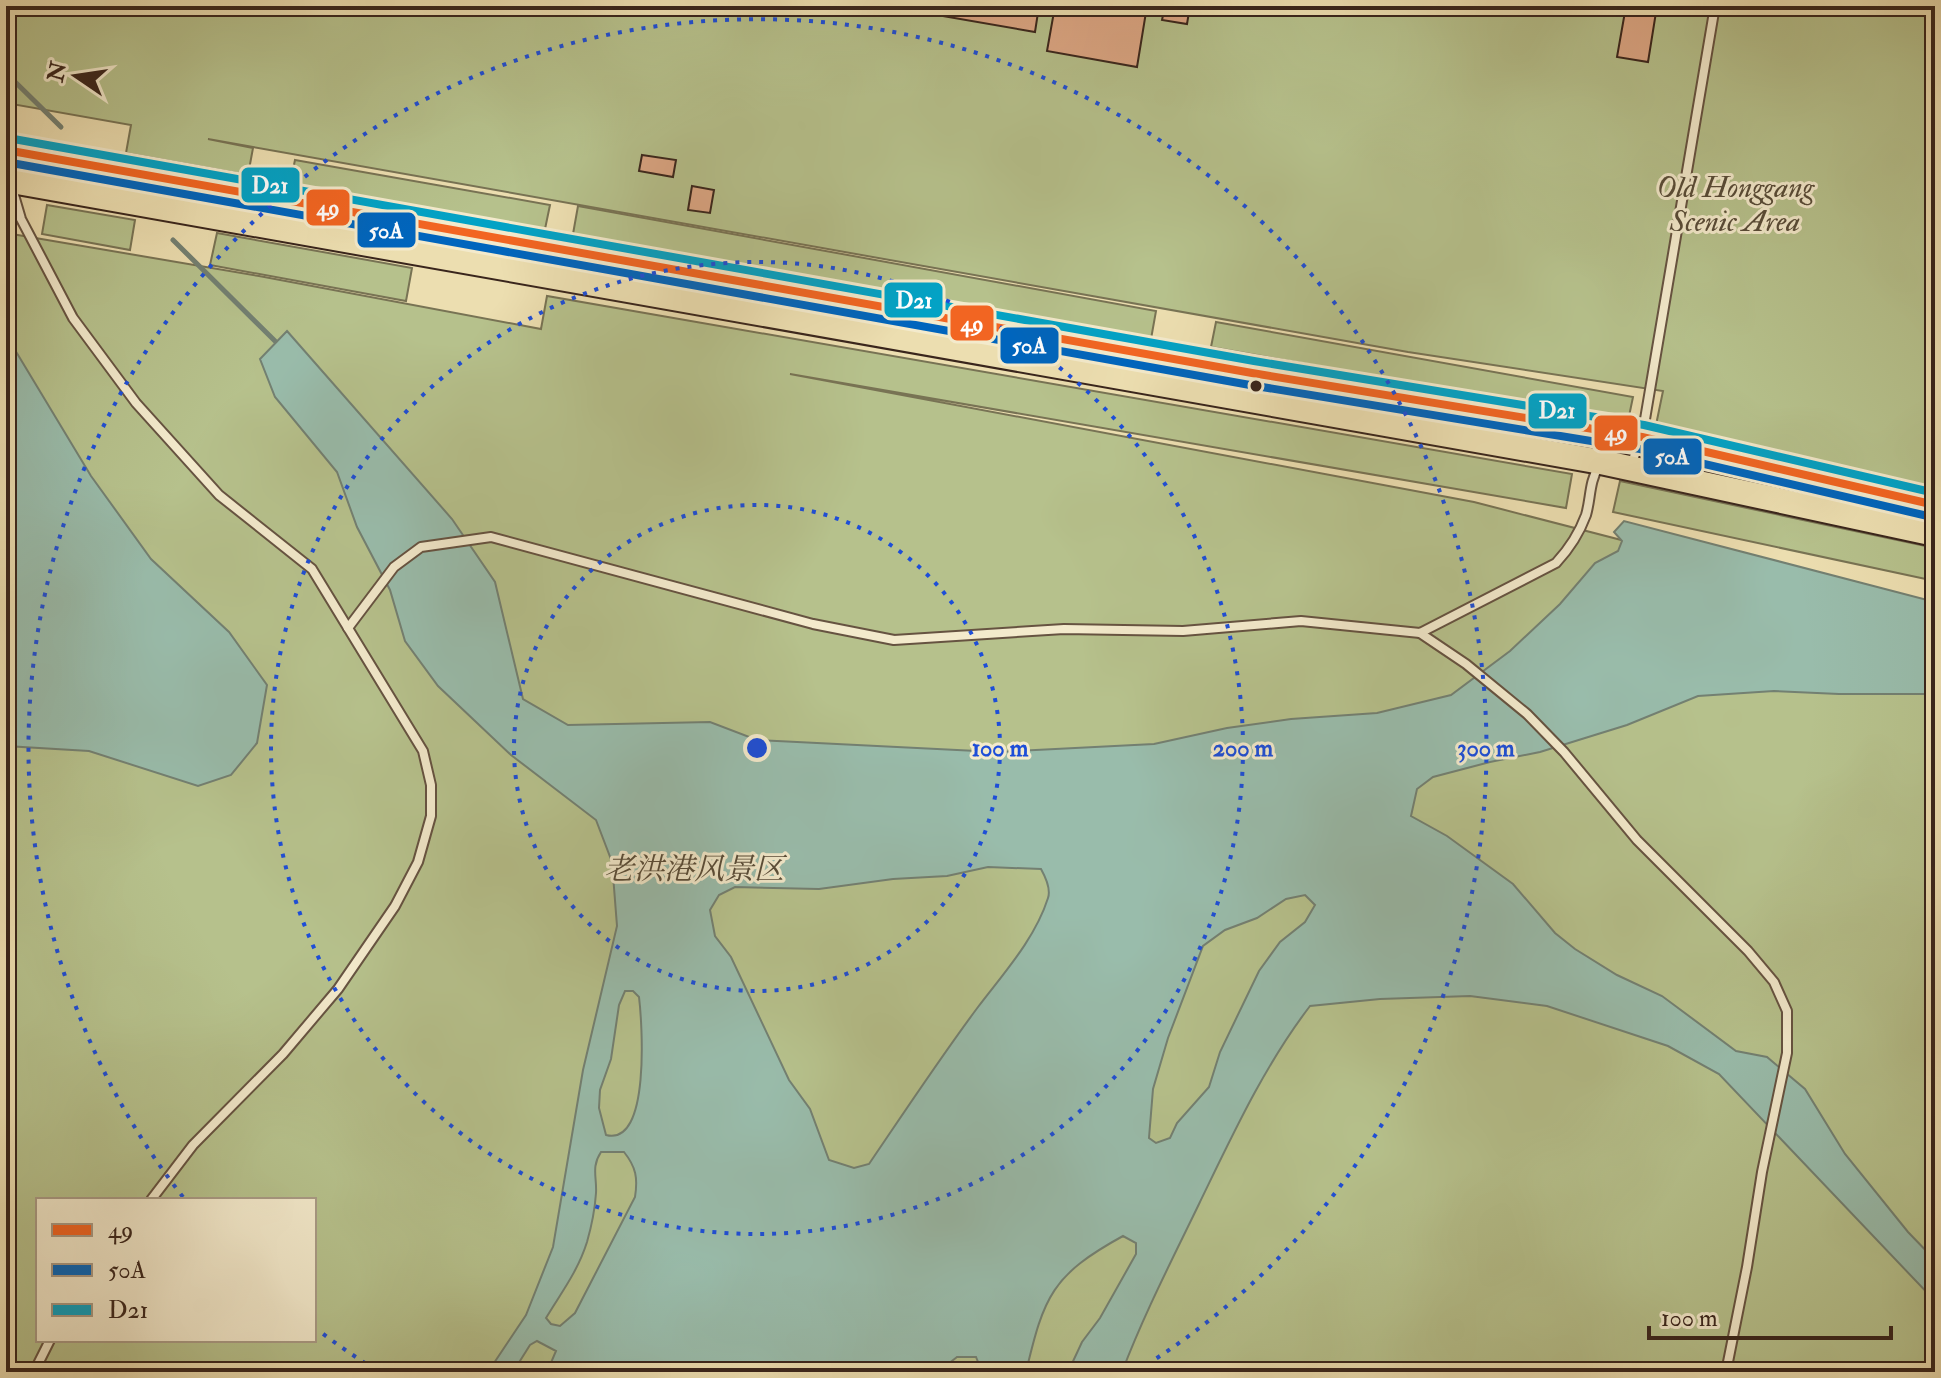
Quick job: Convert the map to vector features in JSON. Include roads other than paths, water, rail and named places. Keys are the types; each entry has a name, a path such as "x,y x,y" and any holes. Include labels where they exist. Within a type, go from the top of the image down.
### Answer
{"main road":[{"path":"6,150 1252,373 1642,437 1935,505"},
{"path":"8,180 1601,462 1935,534"}],"lane":[{"path":"1629,468 1642,437 1715,6"},
{"path":"8,180 21,219 73,318 136,403 219,495 312,569 423,751 431,785 431,816 418,862 395,906 338,989 283,1054 193,1145 153,1198"},
{"path":"1420,633 1556,563 1571,548 1586,513 1592,478 1601,462"},
{"path":"348,628 394,567 421,547 491,537 813,624 894,640 1064,629 1183,631 1301,621 1420,633 1466,664 1527,714 1564,752 1637,840 1748,951 1774,982 1787,1011 1787,1053 1726,1372"},
{"path":"34,1372 49,1342"}],"waterway":[{"path":"6,73 61,127"},
{"path":"173,240 275,341"}],"park label":[{"name":"Old Honggang Scenic Area","path":"1735,204"},
{"name":"老洪港风景区","path":"694,869"}]}
